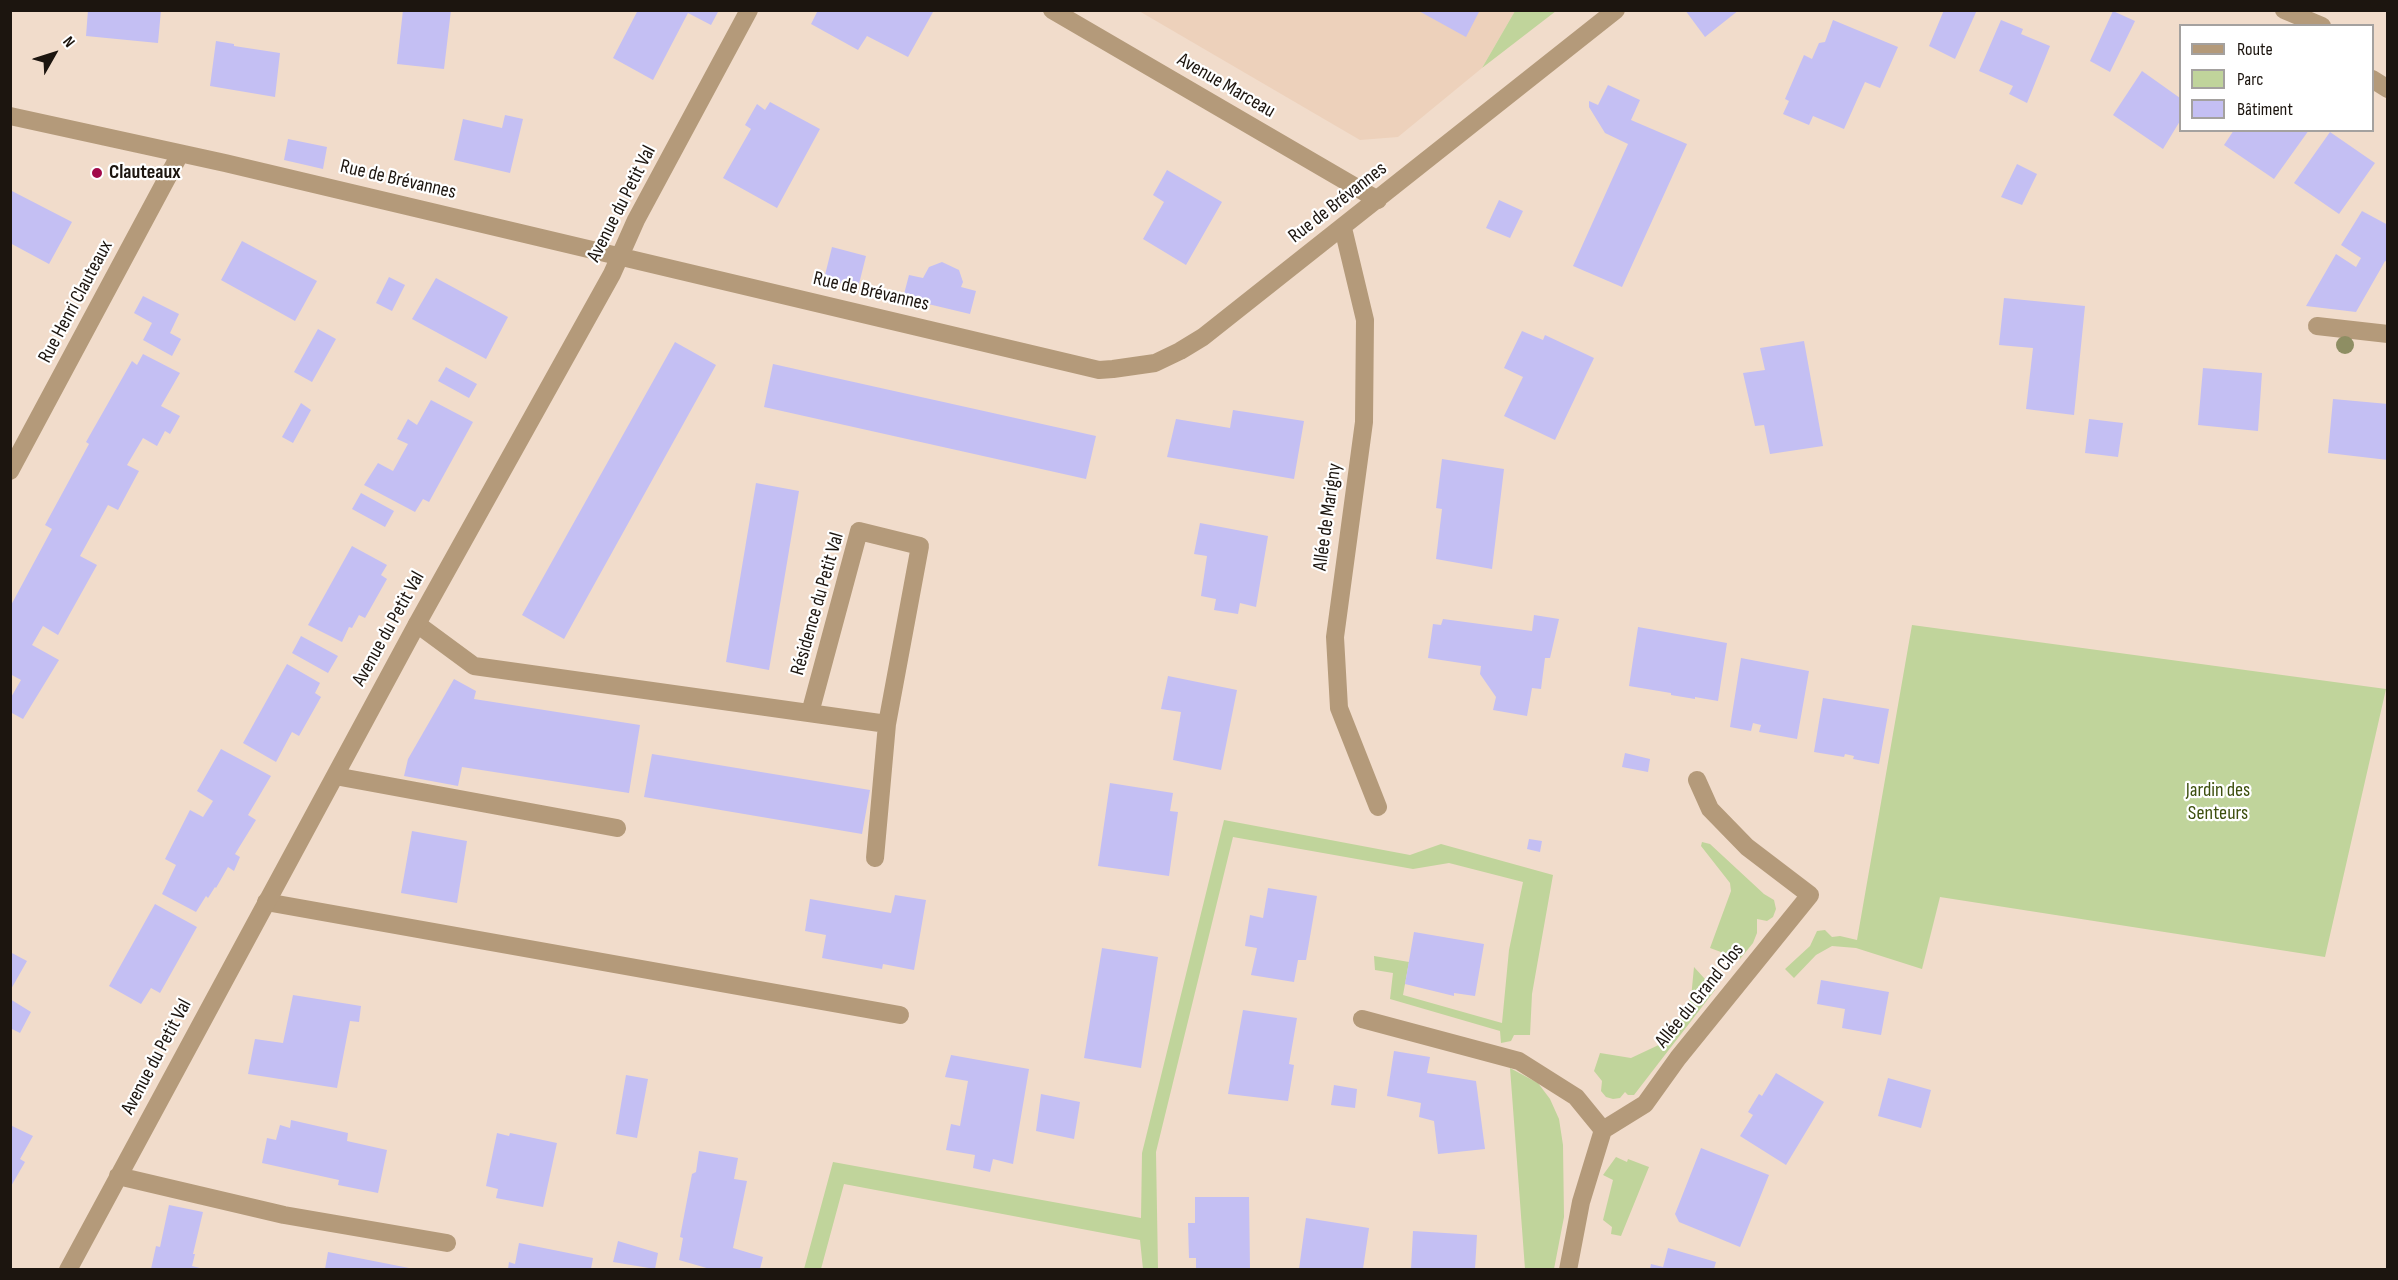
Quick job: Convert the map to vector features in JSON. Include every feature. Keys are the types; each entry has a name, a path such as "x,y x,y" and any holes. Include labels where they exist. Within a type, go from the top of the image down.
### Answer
{"street":[{"name":"Avenue du Petit Val","path":"68,1269 417,624 599,297 636,220 749,10"},
{"name":"Avenue Marceau","path":"1052,10 1378,200"},
{"name":"Rue de Brévannes","path":"10,117 620,256 1099,370 1155,363 1203,337 1616,10"},
{"path":"2284,10 2324,20"},
{"path":"2374,80 2388,89"},
{"name":"Rue Henri Clauteaux","path":"10,471 180,154"},
{"name":"Allée de Marigny","path":"1343,228 1365,320 1364,422 1335,637 1339,708 1378,807"},
{"path":"2317,326 2388,334"},
{"name":"Résidence du Petit Val","path":"810,713 859,531 920,546 887,724 875,858"},
{"path":"417,624 474,666 887,724"},
{"path":"335,776 617,828"},
{"name":"Allée du Grand Clos","path":"1603,1130 1645,1104 1678,1058 1810,895 1746,847 1710,809 1697,780"},
{"path":"267,902 900,1015"},
{"path":"1362,1019 1519,1061 1576,1097 1603,1130 1581,1202 1568,1269"},
{"path":"118,1176 284,1215 447,1243"}],"shaded area":[{"path":"1139,11 1515,11 1482,68 1398,137 1360,140"}],"green space":[{"path":"1515,11 1556,11 1482,68"},
{"name":"Jardin des Senteurs","path":"1912,625 2386,689 2325,957 1940,897 1922,969 1856,948 1832,946 1816,955 1794,978 1785,969 1810,946 1817,931 1825,930 1832,937 1840,936 1857,940"},
{"path":"1224,820 1410,855 1441,844 1553,875 1532,994 1530,1035 1514,1035 1511,1041 1501,1043 1500,1031 1390,999 1393,973 1375,970 1374,956 1409,962 1403,995 1502,1023 1509,950 1523,882 1449,863 1413,869 1233,837 1156,1152 1158,1269 1143,1269 1140,1240 844,1184 821,1269 804,1269 833,1162 1141,1218 1142,1153"},
{"path":"1702,842 1710,844 1764,894 1774,900 1776,909 1773,917 1767,921 1757,919 1757,933 1753,943 1740,959 1710,948 1731,891 1730,883 1701,846"},
{"path":"1694,967 1715,990 1634,1095 1628,1095 1625,1092 1620,1098 1606,1097 1601,1091 1602,1081 1594,1071 1600,1053 1631,1058 1665,1042 1691,998"},
{"path":"1510,1068 1538,1083 1550,1099 1559,1119 1563,1145 1564,1217 1554,1269 1525,1269"},
{"path":"1616,1157 1649,1167 1621,1236 1611,1234 1612,1227 1603,1220 1613,1180 1603,1175"}],"building":[{"path":"88,10 161,10 158,43 86,36"},
{"path":"403,10 451,10 444,69 397,64"},
{"path":"638,10 719,10 711,25 688,13 653,80 613,58"},
{"path":"818,10 929,10 933,12 908,57 867,36 858,50 811,24"},
{"path":"1417,10 1480,10 1466,37"},
{"path":"1685,10 1739,10 1705,37"},
{"path":"1944,10 1977,10 1955,59 1929,46"},
{"path":"2113,11 2135,21 2110,72 2090,61"},
{"path":"1833,20 1898,47 1880,88 1865,82 1844,129 1813,116 1809,125 1783,114 1789,101 1785,99 1804,55 1812,59 1819,43 1825,42"},
{"path":"2001,20 2023,29 2021,34 2050,46 2027,103 2009,94 2013,86 1979,71"},
{"path":"216,41 280,53 275,97 210,86"},
{"path":"2142,71 2179,97 2179,123 2163,149 2113,115"},
{"path":"1608,85 1640,100 1631,120 1687,144 1622,287 1573,266 1628,144 1605,133 1589,107 1589,101 1598,105"},
{"path":"770,102 820,129 777,208 723,178 751,129 745,125 757,104 765,110"},
{"path":"505,115 523,119 510,173 454,160 463,119 502,128"},
{"path":"2233,132 2308,132 2274,179 2224,145"},
{"path":"2330,132 2375,163 2339,214 2294,183"},
{"path":"288,139 327,147 323,169 284,160"},
{"path":"2017,164 2037,174 2022,205 2001,197"},
{"path":"1167,170 1222,202 1186,265 1143,239 1164,202 1153,195"},
{"path":"10,190 72,222 49,264 10,243"},
{"path":"1499,200 1523,211 1510,238 1486,228"},
{"path":"2362,211 2388,225 2388,262 2385,261 2356,312 2306,306 2336,254 2356,267 2361,258 2341,245"},
{"path":"242,241 317,281 295,321 221,280"},
{"path":"832,247 866,256 858,288 824,279"},
{"path":"942,262 959,270 963,282 961,287 976,291 970,314 903,298 909,275 923,278 929,267"},
{"path":"389,277 405,285 392,311 376,303"},
{"path":"436,278 508,317 486,359 412,319"},
{"path":"143,296 179,314 170,333 181,339 172,356 143,340 152,323 134,313"},
{"path":"2004,298 2085,306 2074,415 2026,409 2033,348 1999,345"},
{"path":"318,329 336,339 312,382 294,372"},
{"path":"1522,331 1543,340 1545,335 1594,358 1555,440 1504,416 1523,377 1504,368"},
{"path":"1804,341 1823,446 1770,454 1764,425 1755,426 1743,373 1765,370 1760,348"},
{"path":"675,342 716,365 564,639 522,615"},
{"path":"143,354 180,373 161,406 180,416 170,434 165,431 157,446 143,438 127,465 139,471 118,510 108,505 80,556 97,565 58,635 43,626 32,645 59,660 23,719 10,712 10,699 21,680 10,674 10,607 52,529 45,525 89,444 86,442 132,361 137,365"},
{"path":"773,364 1096,436 1086,479 764,407"},
{"path":"446,367 477,384 469,398 438,381"},
{"path":"2203,368 2262,373 2258,431 2198,425"},
{"path":"2333,399 2388,404 2388,460 2328,453"},
{"path":"431,400 473,422 429,502 423,499 415,512 364,485 378,463 393,471 408,444 397,439 408,419 417,425"},
{"path":"301,403 311,410 293,443 282,437"},
{"path":"1233,410 1304,421 1294,479 1167,457 1176,419 1230,428"},
{"path":"2089,419 2123,423 2118,457 2085,453"},
{"path":"1442,459 1504,469 1492,569 1436,559 1442,509 1436,508"},
{"path":"756,483 799,491 769,670 726,662"},
{"path":"361,493 394,511 385,527 352,509"},
{"path":"1200,523 1268,536 1256,607 1240,603 1238,614 1214,610 1216,599 1201,596 1207,556 1194,554"},
{"path":"352,546 387,565 381,575 387,579 365,618 359,615 352,628 349,627 342,642 308,625"},
{"path":"1534,615 1559,619 1550,658 1545,658 1541,689 1532,688 1527,716 1493,710 1496,697 1480,674 1481,666 1428,658 1433,624 1441,625 1443,619 1532,631"},
{"path":"1638,627 1727,643 1718,701 1671,695 1671,693 1629,686"},
{"path":"301,636 338,656 328,673 292,653"},
{"path":"1741,658 1809,671 1797,739 1759,732 1761,725 1753,723 1751,731 1730,727"},
{"path":"287,664 320,683 315,693 321,697 299,736 292,732 276,762 243,743"},
{"path":"1168,676 1237,690 1221,770 1173,760 1181,712 1161,709"},
{"path":"454,679 476,691 474,699 640,725 629,793 462,767 458,786 404,776 408,759"},
{"path":"1823,698 1889,709 1879,764 1853,759 1854,756 1845,754 1844,757 1814,752"},
{"path":"221,749 271,776 248,815 256,820 235,854 240,857 234,871 228,867 216,888 208,898 206,896 196,912 162,894 176,865 165,859 190,810 203,817 213,801 197,791"},
{"path":"1625,753 1650,759 1648,772 1622,767"},
{"path":"652,754 870,790 862,834 644,797"},
{"path":"1110,783 1173,793 1170,811 1178,812 1169,876 1098,866"},
{"path":"412,831 467,841 457,903 401,893"},
{"path":"1529,839 1542,841 1540,852 1527,849"},
{"path":"1268,888 1317,896 1306,960 1298,960 1294,982 1251,975 1257,948 1245,946 1250,915 1263,918"},
{"path":"895,895 926,900 914,970 883,964 882,969 822,958 826,935 805,931 810,899 891,913"},
{"path":"155,904 197,927 160,993 151,988 141,1004 109,986"},
{"path":"1414,932 1484,944 1475,996 1454,993 1454,996 1405,984"},
{"path":"1102,948 1158,957 1141,1068 1084,1058"},
{"path":"10,952 27,961 10,991"},
{"path":"1821,980 1889,992 1881,1035 1842,1028 1845,1009 1817,1004"},
{"path":"293,995 361,1006 359,1022 350,1021 337,1088 248,1074 255,1039 283,1043"},
{"path":"10,999 31,1012 20,1033 10,1028"},
{"path":"1243,1010 1297,1018 1289,1064 1294,1065 1288,1101 1228,1094"},
{"path":"1394,1051 1430,1057 1427,1073 1476,1081 1485,1149 1438,1154 1434,1121 1419,1117 1421,1103 1387,1096"},
{"path":"951,1055 1029,1069 1013,1164 993,1159 990,1172 973,1168 975,1155 946,1150 951,1124 960,1126 968,1081 945,1077"},
{"path":"1776,1073 1824,1102 1786,1165 1740,1136 1753,1115 1748,1112 1759,1094 1762,1096"},
{"path":"626,1075 648,1079 637,1138 616,1134"},
{"path":"1888,1078 1931,1090 1921,1128 1878,1116"},
{"path":"1334,1085 1357,1089 1355,1108 1331,1105"},
{"path":"1041,1094 1080,1102 1074,1139 1036,1131"},
{"path":"291,1120 348,1133 347,1141 387,1150 378,1193 338,1185 339,1180 262,1163 267,1138 276,1140 280,1125 290,1128"},
{"path":"10,1125 33,1136 20,1159 25,1162 10,1188"},
{"path":"497,1133 509,1136 510,1133 557,1143 543,1207 496,1198 498,1189 486,1186"},
{"path":"1701,1148 1769,1175 1740,1247 1679,1222 1675,1214"},
{"path":"699,1151 738,1158 734,1179 747,1181 733,1248 763,1257 760,1269 710,1269 679,1260 683,1238 680,1237 692,1174 696,1172"},
{"path":"1195,1197 1249,1197 1250,1269 1196,1269 1196,1258 1189,1258 1188,1223 1195,1223"},
{"path":"169,1205 203,1212 192,1266 204,1269 151,1269 156,1246 160,1247"},
{"path":"1306,1218 1369,1228 1363,1269 1299,1269"},
{"path":"1413,1231 1477,1235 1475,1269 1411,1269"},
{"path":"618,1241 658,1253 655,1269 613,1262"},
{"path":"519,1243 593,1258 591,1269 508,1269 509,1262 515,1264"},
{"path":"1668,1248 1716,1262 1714,1269 1650,1269 1651,1264 1663,1267"},
{"path":"328,1252 409,1268 325,1269"}],"place":[{"name":"Clauteaux","path":"97,173"}]}
